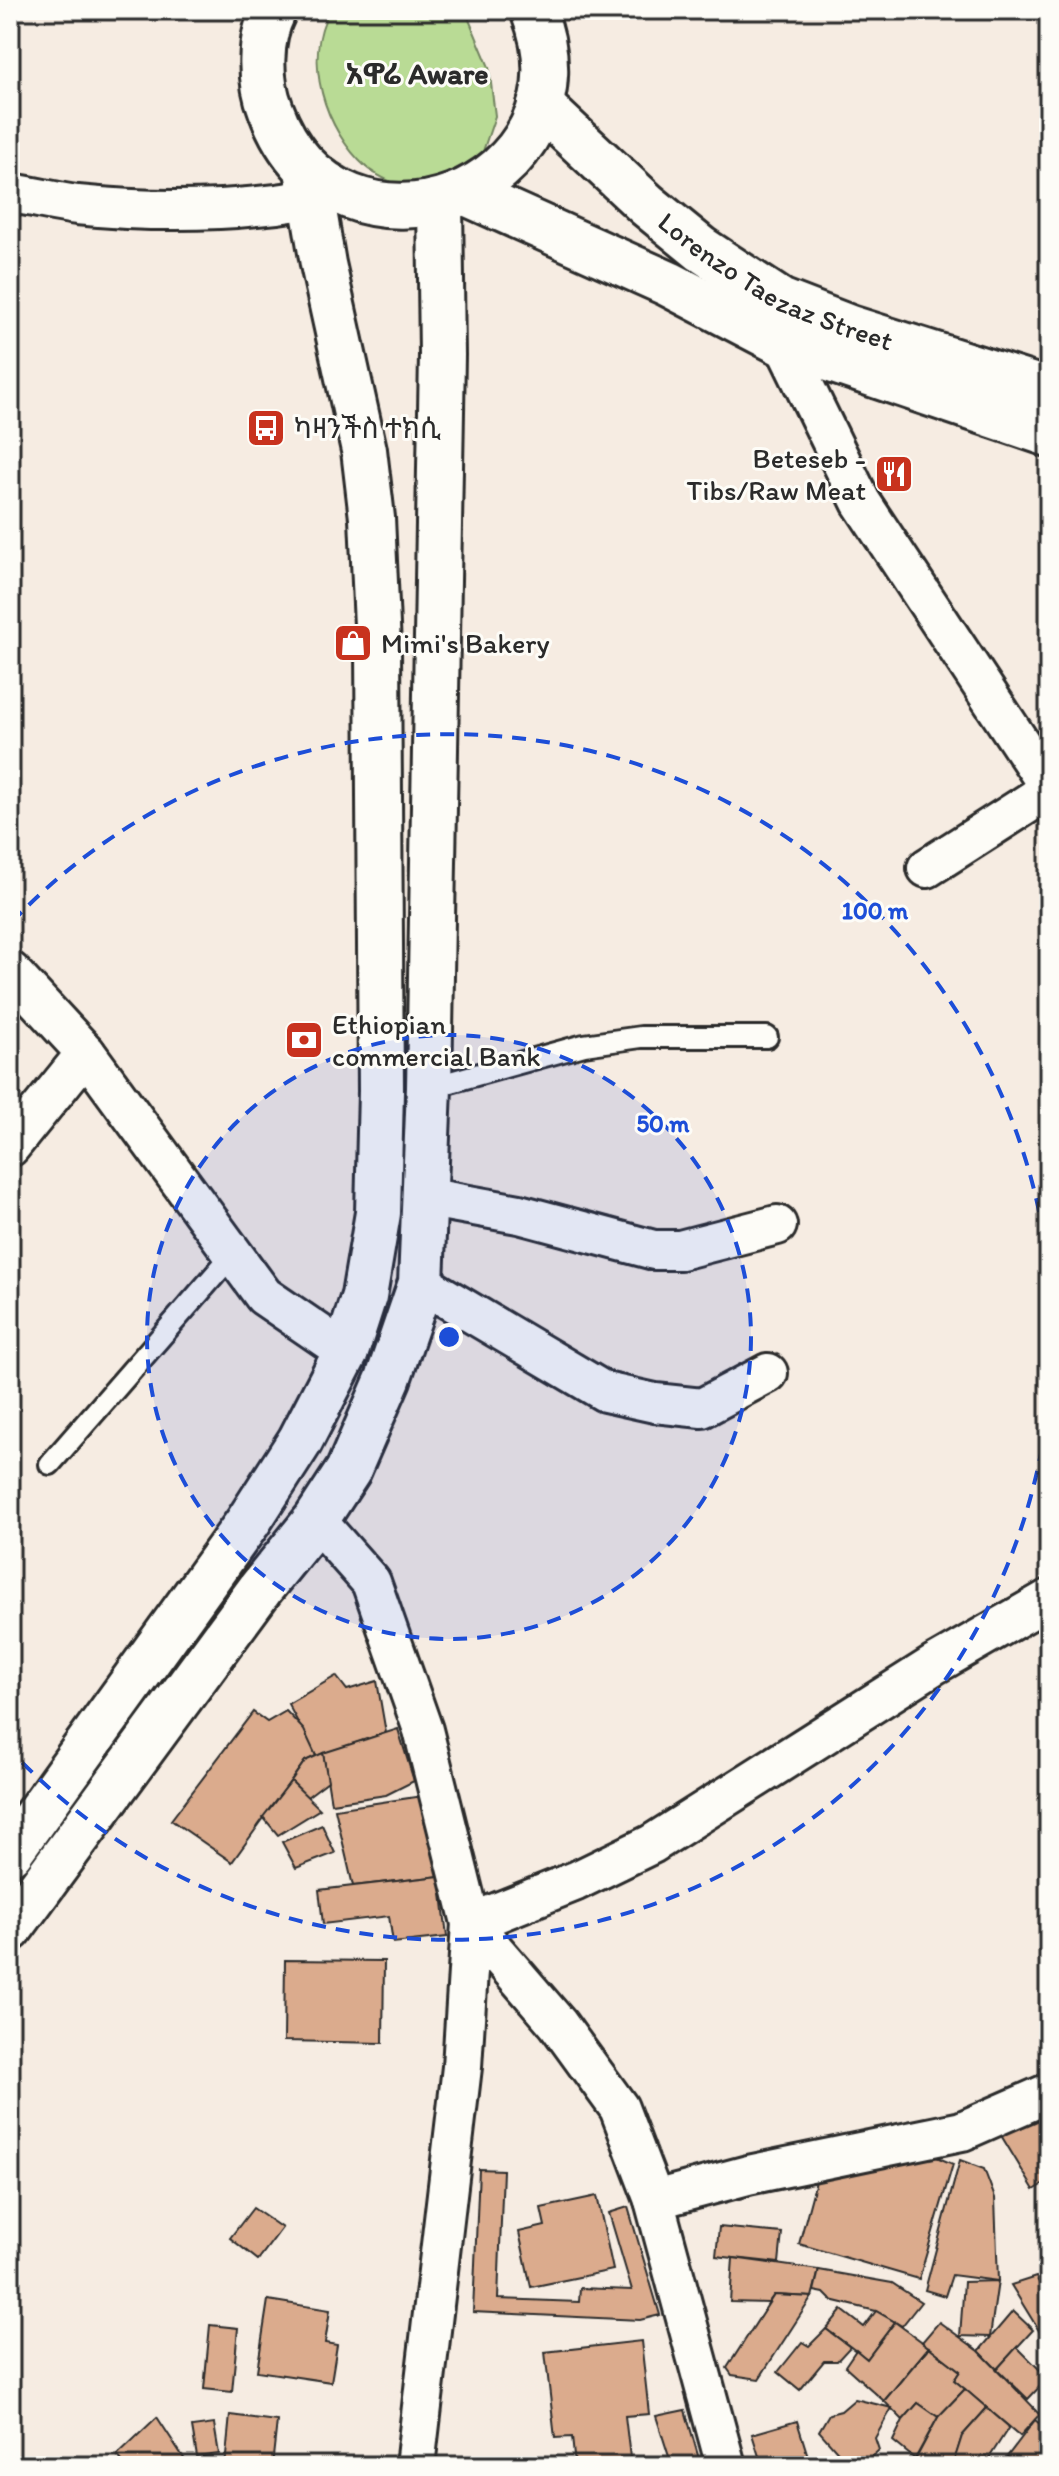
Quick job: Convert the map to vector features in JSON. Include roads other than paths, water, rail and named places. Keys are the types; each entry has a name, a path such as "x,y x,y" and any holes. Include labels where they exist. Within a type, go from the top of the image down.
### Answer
{"main road":[{"path":"10,1852 248,1522 300,1441 346,1352 364,1296 378,1213 381,1016 378,647 372,518 364,450 309,184 280,135 265,94 268,30 242,10"},
{"path":"309,184 393,207 453,198 499,171 524,141 540,105 545,58 533,10"},
{"name":"Lorenzo Taezaz Street","path":"540,105 679,231 780,301 850,328 1049,391"},
{"path":"453,198 669,284 784,344 1049,434"},
{"path":"10,1929 261,1588 316,1520 348,1471 388,1379 421,1283 429,1088 442,355 453,198"}],"street":[{"path":"10,193 76,205 170,211 272,206 309,184"},
{"path":"784,344 861,502 1049,789 927,868"},
{"path":"10,971 86,1053 264,1296 346,1352"},
{"path":"10,1147 86,1053"},
{"path":"424,1197 519,1214 654,1250 680,1250 777,1225"},
{"path":"421,1283 605,1392 655,1403 702,1408 768,1373"},
{"path":"316,1520 371,1582 423,1730 471,1923 462,2067 415,2466"},
{"path":"471,1923 576,1881 652,1844 934,1665 1049,1599"},
{"path":"471,1923 558,2024 619,2108 654,2200 726,2466"},
{"path":"654,2200 748,2175 962,2131 1049,2093"}],"lane":[{"path":"429,1088 584,1045 641,1037 767,1037"},
{"path":"50,1464 233,1254"}],"place":[{"name":"ካዛንችስ ተክሲ","path":"266,428"},
{"name":"Beteseb - Tibs/Raw Meat","path":"894,474"},
{"name":"Mimi's Bakery","path":"353,643"},
{"name":"Ethiopian commercial Bank","path":"304,1040"}],"district":[{"name":"አዋሬ Aware","path":"417,74"}]}
